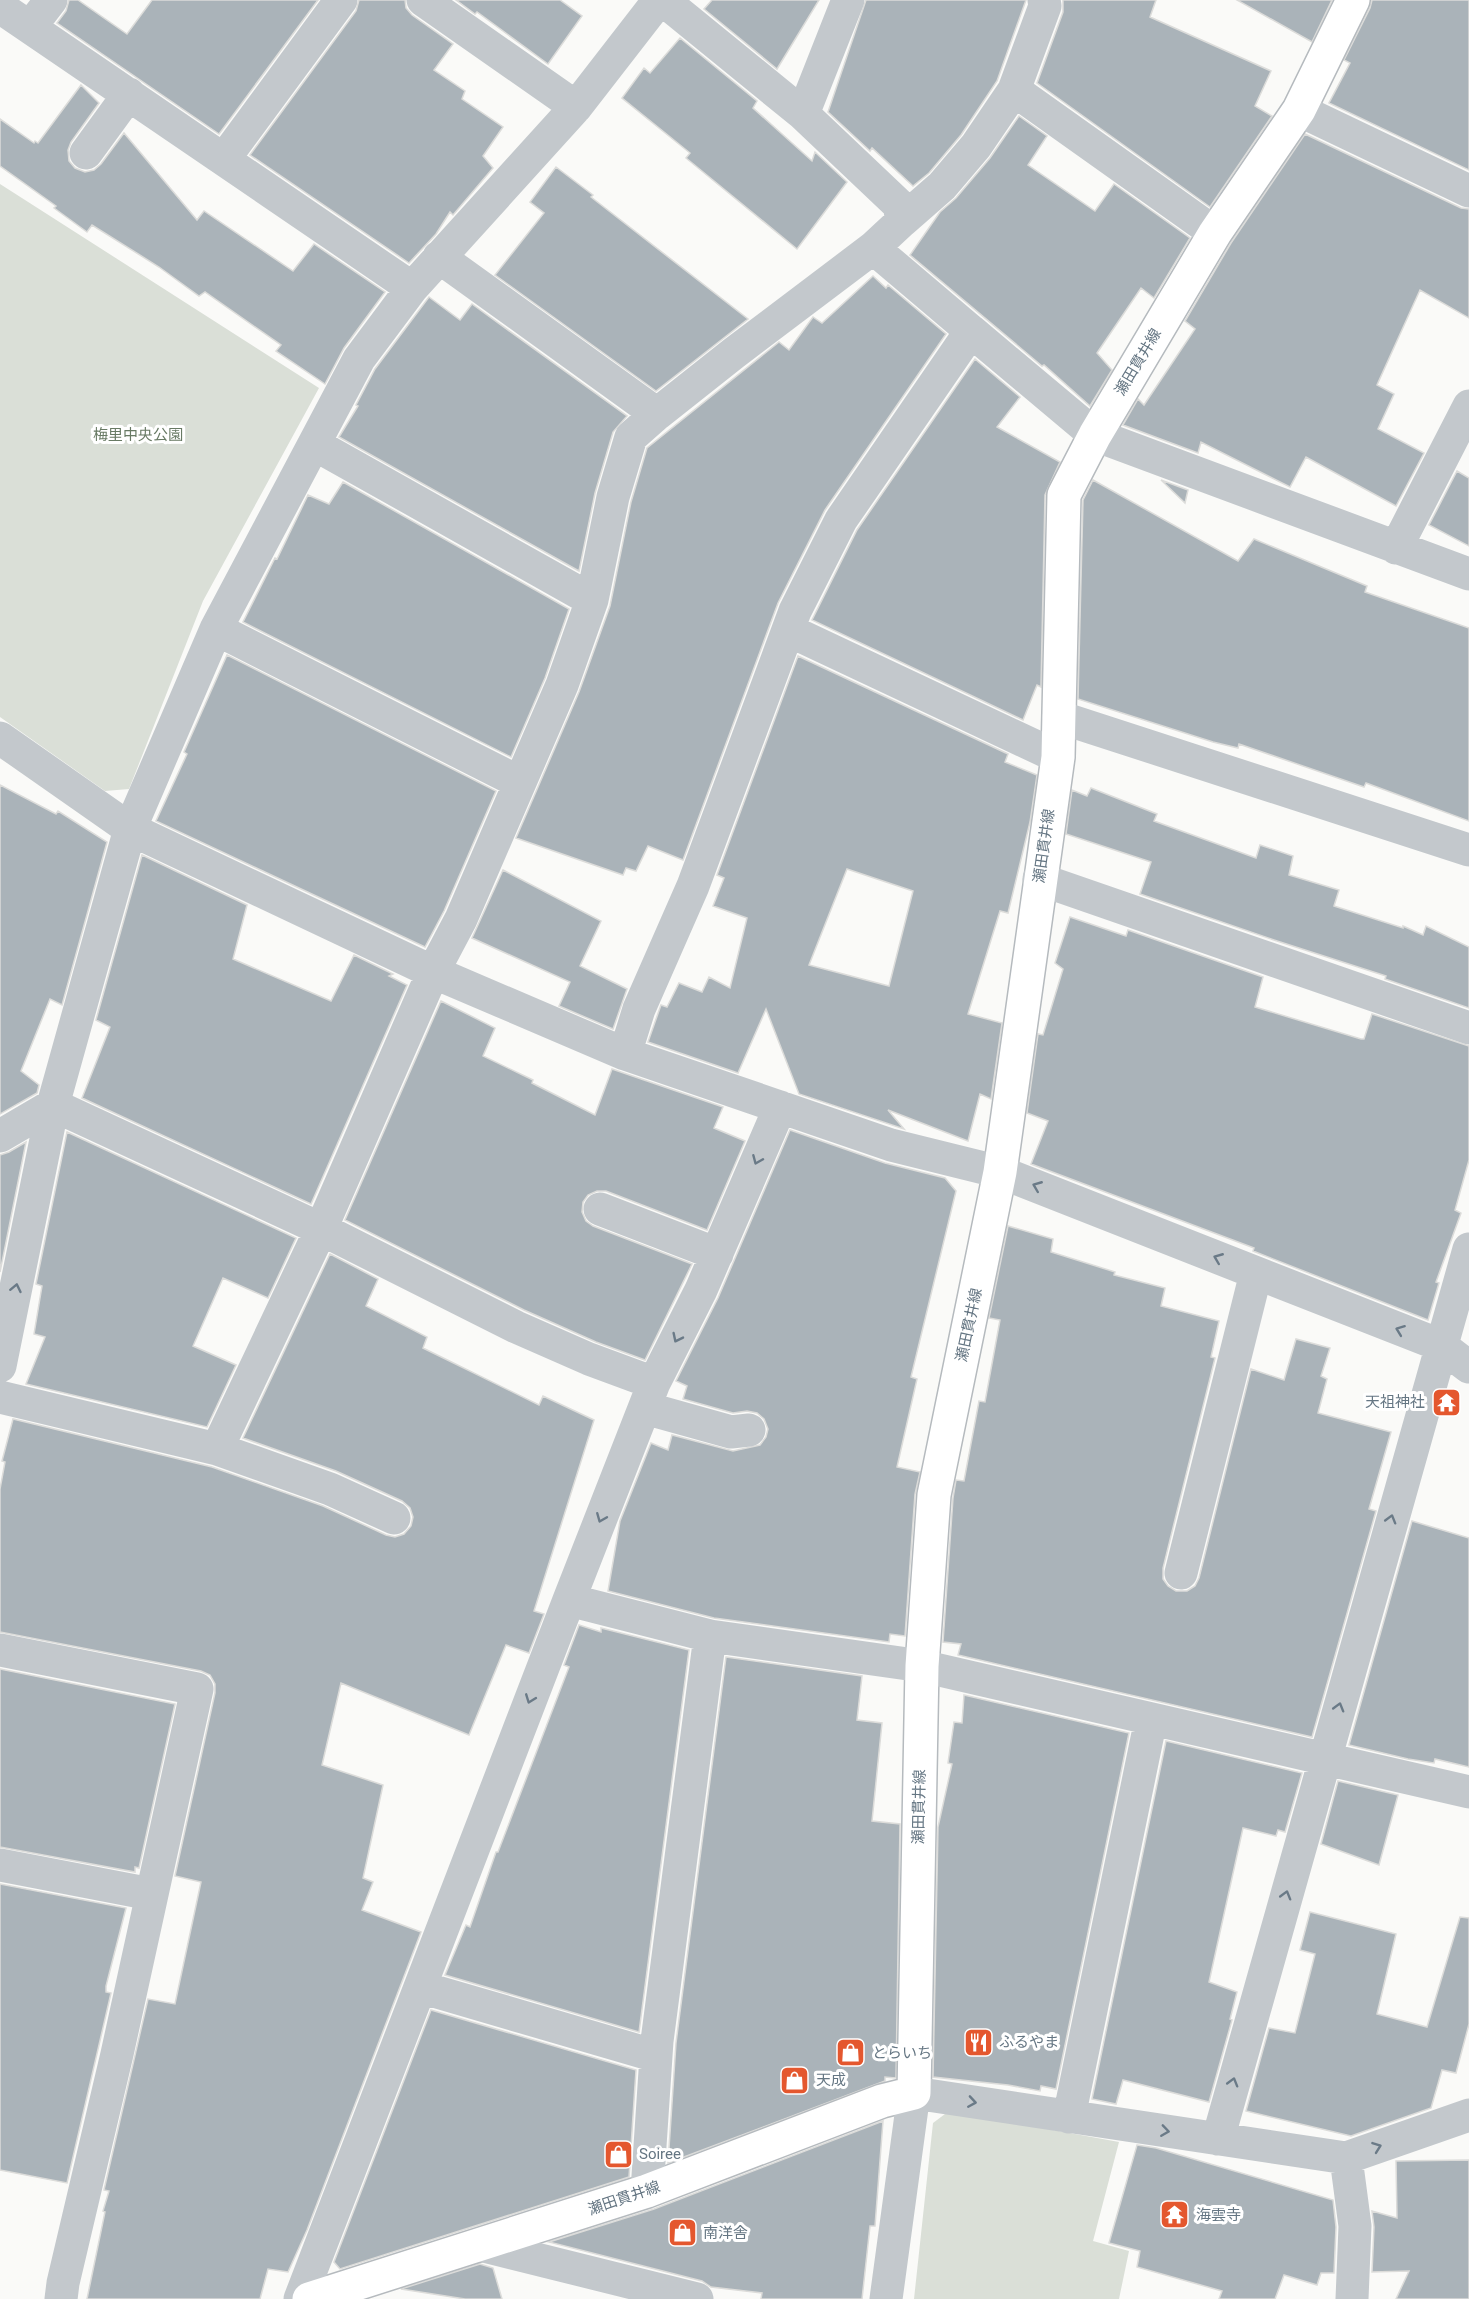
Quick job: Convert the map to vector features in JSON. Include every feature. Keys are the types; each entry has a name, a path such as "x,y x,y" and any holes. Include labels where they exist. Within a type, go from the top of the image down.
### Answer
{"main road":[{"name":"瀬田貫井線","path":"309,2299 647,2191 882,2101 914,2093 922,1666 934,1495 1000,1172 1039,879 1058,757 1064,495 1095,435 1215,233 1299,110 1353,0"}],"street":[{"path":"31,26 51,0"},
{"path":"224,159 341,0"},
{"path":"423,0 576,107"},
{"path":"0,1366 54,1105 130,829 216,629 359,359 412,288 576,107 661,0 803,114 899,205 902,221"},
{"path":"803,114 848,0"},
{"path":"217,1449 321,1229 433,972 461,919 562,684 592,600 613,497 632,437 657,414 873,248 942,186 976,146 1014,90 1045,6 1044,0"},
{"path":"0,7 412,288"},
{"path":"1014,90 1215,233"},
{"path":"86,153 129,94"},
{"path":"1299,110 1469,191"},
{"path":"873,248 1095,435 1469,574"},
{"path":"439,257 657,414"},
{"path":"625,1054 639,1009 693,886 795,612 841,520 971,331"},
{"path":"1396,548 1469,406"},
{"path":"314,444 592,600"},
{"path":"216,629 519,782"},
{"path":"788,630 1058,757"},
{"path":"1059,717 1469,850"},
{"path":"0,738 130,829 433,972 625,1054 891,1145 1000,1172 1440,1346 1469,1367"},
{"path":"1039,879 1469,1028"},
{"path":"0,1136 54,1105"},
{"path":"54,1105 321,1229 516,1327 588,1359 650,1395 731,1432 749,1430"},
{"path":"300,2299 650,1395 717,1254 780,1107"},
{"path":"600,1209 717,1254"},
{"path":"1218,2139 1469,1249"},
{"path":"1180,1573 1256,1273"},
{"path":"0,1397 217,1449 330,1489 394,1518"},
{"path":"569,1600 710,1636 922,1666 1469,1792"},
{"path":"647,2191 656,2056 710,1636"},
{"path":"0,1650 197,1689 61,2299"},
{"path":"1069,2117 1151,1719"},
{"path":"0,1865 151,1894"},
{"path":"420,1987 656,2056"},
{"path":"886,2299 914,2093 1346,2158 1469,2115"},
{"path":"1346,2158 1355,2226 1352,2299"},
{"path":"480,2246 697,2299"}],"green space":[{"name":"梅里中央公園","path":"0,184 319,388 203,601 129,789 105,791 0,717"},
{"path":"949,2111 1119,2142 1093,2241 1129,2251 1119,2299 914,2299 933,2123"}],"building":[{"path":"69,0 78,0 127,34 152,0 318,0 219,134 57,23 66,11"},
{"path":"359,0 405,0 406,8 412,15 453,44 434,70 465,91 462,99 503,127 483,156 493,168 453,215 450,212 436,234 409,263 250,155 356,11"},
{"path":"456,0 560,0 582,16 548,64 477,12 475,14"},
{"path":"712,0 819,0 777,69 704,9"},
{"path":"866,0 1026,0 997,81 961,135 929,173 913,186 872,148 870,151 828,112"},
{"path":"1063,0 1156,0 1150,17 1271,71 1255,106 1272,116 1210,207 1037,83 1063,12"},
{"path":"1237,0 1332,0 1312,42"},
{"path":"1372,0 1469,0 1469,170 1329,103 1350,63 1344,60"},
{"path":"680,38 757,101 753,108 812,161 815,152 847,182 797,249 686,158 690,153 622,98 644,68 650,73"},
{"path":"81,85 99,103 71,142 68,150 69,161 75,168 85,172 94,170 124,133 197,220 204,211 293,271 314,244 385,292 344,348 325,384 276,351 281,345 205,292 199,296 159,267 92,225 87,232 54,208 56,206 0,166 0,119 34,143 35,141 38,143"},
{"path":"1019,116 1047,136 1028,165 1095,211 1114,184 1190,238 1154,298 1141,288 1097,353 1112,370 1090,406 1044,365 1042,366 910,255 940,212 956,198 990,158"},
{"path":"1305,134 1461,208 1469,209 1469,318 1420,290 1377,385 1394,394 1378,429 1424,453 1396,506 1306,457 1290,487 1201,442 1198,453 1123,425 1138,399 1144,405 1195,329 1185,321 1231,243"},
{"path":"556,167 748,319 656,391 495,275 544,213 530,202"},
{"path":"873,276 886,288 888,285 946,334 825,510 778,603 683,860 648,846 636,871 626,868 623,875 516,838 579,692 610,606 631,502 647,448 779,342 789,350 813,317 822,323"},
{"path":"429,297 460,320 472,304 627,416 613,432 595,493 579,571 339,437 358,406 356,405 375,369"},
{"path":"975,359 1020,397 997,427 1060,462 1045,495 1041,687 1037,685 1023,720 812,620 857,530"},
{"path":"1457,471 1469,478 1469,546 1429,525"},
{"path":"1093,480 1238,561 1254,539 1367,586 1365,592 1469,628 1469,821 1366,783 1364,787 1239,744 1238,748 1213,742 1078,699 1083,500"},
{"path":"1161,480 1188,490 1185,503"},
{"path":"343,482 569,609 545,678 511,757 243,622 308,495 329,504"},
{"path":"227,655 496,791 444,911 425,947 156,821 187,754 184,752"},
{"path":"798,656 1008,754 1005,762 1037,775 1030,822 1008,913 1000,911 968,1014 1002,1023 991,1099 980,1094 968,1141 888,1110 904,1129 799,1094 766,1009 738,1073 648,1042 661,1005 667,1007 679,983 702,992 709,977 730,988 747,918 713,906 724,878 717,875","holes":["847,869 913,891 889,986 809,965"]},
{"path":"0,785 56,814 58,811 107,842 62,1005 50,999 21,1071 39,1085 37,1093 0,1114"},
{"path":"1091,788 1157,814 1154,821 1256,858 1260,845 1293,856 1289,875 1339,890 1334,906 1403,928 1403,926 1423,935 1426,926 1469,947 1469,1008 1385,979 1386,976 1140,894 1151,862 1066,834 1072,790 1087,796"},
{"path":"142,855 247,905 233,959 331,1001 354,955 393,974 389,976 407,985 311,1204 82,1098 110,1027 96,1020"},
{"path":"503,870 601,921 580,966 627,989 613,1029 559,1006 570,982 472,938"},
{"path":"1070,917 1126,936 1128,930 1263,977 1255,1007 1361,1039 1364,1039 1372,1014 1469,1046 1469,1160 1455,1210 1461,1213 1436,1282 1439,1283 1428,1320 1253,1251 1254,1248 1031,1164 1048,1121 1027,1113 1038,1034 1043,1035 1063,969 1055,963"},
{"path":"441,1001 495,1028 483,1056 533,1080 532,1083 595,1115 612,1069 723,1107 714,1128 745,1141 707,1230 606,1191 597,1191 588,1195 583,1202 582,1212 586,1221 593,1226 692,1264 645,1360 596,1342 524,1310 345,1220"},
{"path":"790,1130 885,1163 945,1178 956,1191 911,1377 917,1379 897,1467 920,1472 915,1494 905,1636 890,1634 889,1642 714,1618 608,1591 620,1521 651,1443 668,1450 672,1435 733,1451 760,1445 766,1437 768,1429 764,1419 757,1413 747,1411 733,1413 683,1399 687,1386 676,1381 718,1298"},
{"path":"67,1132 296,1238 268,1298 223,1278 193,1346 236,1365 207,1427 26,1384 45,1337 34,1334 42,1286 36,1284"},
{"path":"26,1142 0,1272 0,1155"},
{"path":"1008,1226 1053,1239 1051,1252 1115,1272 1114,1275 1165,1288 1161,1306 1219,1321 1211,1357 1215,1358 1163,1568 1163,1579 1176,1591 1187,1591 1195,1586 1199,1578 1251,1369 1284,1380 1296,1339 1330,1348 1321,1376 1327,1379 1318,1413 1391,1432 1369,1509 1376,1511 1312,1737 958,1655 961,1644 943,1642 953,1498 956,1480 964,1481 979,1401 985,1402 1000,1320 989,1318"},
{"path":"330,1254 378,1279 366,1306 427,1337 423,1348 539,1405 543,1396 594,1420 534,1611 544,1614 529,1653 506,1645 469,1735 341,1683 322,1765 383,1785 363,1878 373,1882 362,1910 421,1932 307,2230 288,2272 268,2269 260,2299 87,2299 105,2212 103,2211 109,2191 104,2190 148,1999 175,2004 201,1882 175,1876 215,1693 215,1684 210,1675 201,1671 0,1632 0,1489 5,1462 2,1461 13,1419 212,1467 323,1506 386,1535 395,1537 404,1534 411,1526 413,1517 410,1508 402,1501 336,1471 243,1438"},
{"path":"1412,1521 1469,1538 1469,1767 1435,1759 1434,1763 1408,1759 1349,1745"},
{"path":"579,1625 601,1632 601,1628 689,1650 639,2032 445,1975 466,1925 470,1927 496,1852 498,1852 569,1667 564,1665"},
{"path":"726,1657 862,1676 857,1720 882,1723 872,1821 900,1824 896,2078 885,2077 885,2081 668,2163 676,2043"},
{"path":"0,1669 175,1704 139,1868 135,1867 135,1872 0,1847"},
{"path":"964,1695 1129,1733 1056,2089 1041,2086 1040,2091 933,2077 938,1827 952,1764 948,1763 954,1722 962,1723"},
{"path":"1166,1741 1302,1773 1285,1832 1278,1830 1276,1836 1243,1828 1209,1982 1237,1992 1230,2019 1232,2020 1209,2102 1123,2080 1116,2104 1092,2099"},
{"path":"1338,1781 1398,1795 1379,1865 1321,1844"},
{"path":"0,1884 126,1908 106,1986 106,1992 111,1993 67,2183 0,2170"},
{"path":"1310,1912 1396,1934 1377,2014 1427,2027 1460,1917 1469,1918 1469,2024 1456,2073 1442,2070 1431,2108 1351,2136 1246,2111 1269,2028 1295,2033 1315,1954 1300,1950"},
{"path":"431,2010 636,2070 629,2177 340,2269 334,2262"},
{"path":"883,2121 875,2226 870,2226 862,2299 761,2299 762,2293 711,2287 702,2281 549,2242 654,2209"},
{"path":"1137,2145 1156,2148 1333,2200 1336,2227 1334,2273 1321,2273 1317,2285 1284,2275 1275,2299 1219,2299 1222,2291 1137,2267 1140,2251 1109,2243"},
{"path":"1469,2160 1469,2299 1396,2299 1409,2271 1372,2272 1374,2227 1372,2211 1397,2218 1396,2161"},
{"path":"480,2264 493,2268 502,2299 465,2299 401,2289"}],"place":[{"name":"天祖神社","path":"1446,1402"},
{"name":"ふるやま","path":"978,2042"},
{"name":"とらいち","path":"851,2053"},
{"name":"天成","path":"795,2080"},
{"name":"Soiree","path":"618,2154"},
{"name":"海雲寺","path":"1175,2215"},
{"name":"南洋舎","path":"682,2233"}]}
